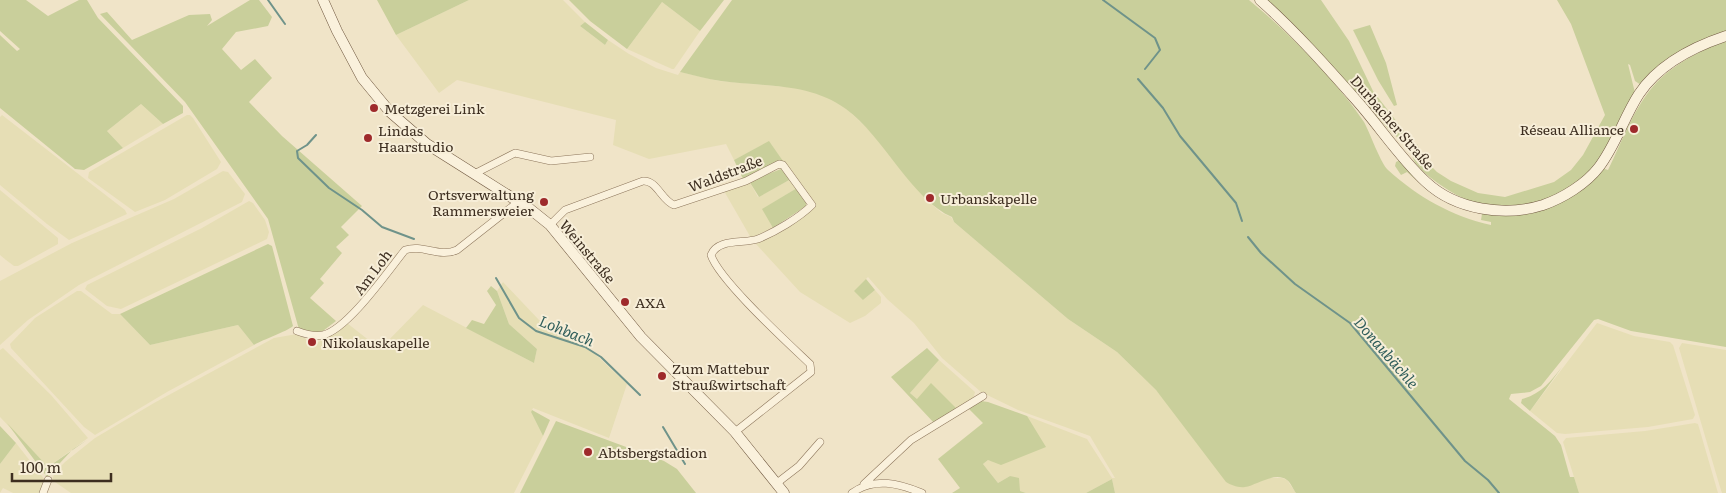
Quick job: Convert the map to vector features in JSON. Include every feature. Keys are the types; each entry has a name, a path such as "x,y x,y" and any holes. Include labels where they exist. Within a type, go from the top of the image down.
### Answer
{"street":[{"name":"Weinstraße","path":"324,0 347,51 362,78 378,99 407,129 426,144 518,202 550,225 660,358 735,432 784,493"},
{"name":"Durbacher Straße","path":"1260,0 1312,51 1427,183 1446,196 1484,210 1511,212 1549,202 1582,183 1599,168 1640,93 1659,72 1695,48 1726,36"},
{"path":"474,174 514,153 552,161 590,158"},
{"name":"Waldstraße","path":"550,225 565,210 642,181 648,181 654,185 667,202 674,204 746,181 779,164 783,165 812,205 758,239 720,245 714,249 711,255 715,265 732,284 810,364 811,372 735,432"},
{"name":"Am Loh","path":"297,331 310,335 324,335 360,309 405,250 415,247 448,254 457,250 518,202"},
{"path":"852,493 911,440 983,396"},
{"path":"777,483 799,466 820,442"},
{"path":"43,493 48,480"},
{"path":"864,484 901,484 922,493"}],"shaded area":[{"path":"469,0 563,0 585,22 580,26 605,45 608,40 629,54 656,68 678,75 680,72 719,81 798,88 817,92 833,100 847,109 871,132 931,204 942,213 951,217 954,222 1068,319 1117,352 1156,390 1244,487 1268,478 1282,478 1287,480 1296,493 1115,493 1112,479 1086,493 1026,493 1020,491 1010,476 998,483 983,464 988,460 997,462 1027,416 1087,439 1112,478 1115,478 1090,436 1018,410 981,392 942,358 914,323 887,299 868,277 866,279 863,300 875,290 881,297 881,303 865,316 850,323 800,292 756,244 815,205 769,142 734,160 726,144 649,159 613,145 616,120 457,80 439,93 396,35"},
{"path":"662,2 700,31 674,69 627,49"},
{"path":"141,104 163,124 123,148 107,131"},
{"path":"2,115 125,210 127,214 69,240 47,224 0,185 0,117"},
{"path":"187,115 193,118 221,162 217,169 165,200 135,212 88,178 89,172"},
{"path":"223,171 228,172 245,194 242,202 79,285 28,320 0,345 0,281 72,243 174,199"},
{"path":"791,179 797,188 763,209 773,228 751,238 724,191 749,181 758,197"},
{"path":"0,190 58,238 58,244 18,266 14,266 0,255"},
{"path":"249,201 253,203 265,220 269,232 267,239 121,309 107,306 85,289 87,285 202,228"},
{"path":"503,282 539,320 575,335 627,384 609,438 533,408 531,412 543,436 514,493 71,493 52,480 55,472 65,462 95,438 154,403 274,338 297,334 305,338 311,347 347,323 380,349 423,305 534,363 537,349 509,324 497,291"},
{"path":"77,291 81,291 112,314 120,314 150,345 238,325 254,345 167,392 95,435 84,427 11,348 10,344 35,318"},
{"path":"1597,323 1634,336 1670,342 1673,345 1695,415 1693,419 1648,427 1565,434 1557,433 1530,411"},
{"path":"1682,343 1726,350 1726,493 1722,493 1720,487 1679,348"},
{"path":"3,348 51,395 88,438 48,467 0,417 0,350"},
{"path":"939,360 975,392 973,399 958,410 917,399 910,393"},
{"path":"1698,424 1718,493 1579,493 1563,442 1566,438 1645,431"},
{"path":"16,443 45,480 40,493 13,493 3,488 0,493 0,464"}],"green space":[{"path":"0,0 26,0 48,16 79,0 87,0 98,18 183,106 183,113 163,124 141,104 107,131 123,148 84,170 75,169 0,108 0,35 17,51 20,49 0,31"},
{"path":"250,0 259,0 272,17 268,26 236,32 222,49 241,70 255,59 272,78 249,102 282,136 362,206 341,227 349,235 336,247 342,253 320,279 324,283 310,298 336,321 319,334 301,332 298,326 268,219 185,102 100,14 107,12 132,40 189,15 210,14 212,20 207,26"},
{"path":"377,0 469,0 396,35"},
{"path":"569,0 724,0 700,31 662,2 627,49 590,21"},
{"path":"732,0 1249,0 1295,42 1340,90 1364,122 1388,170 1411,189 1449,211 1491,225 1491,222 1481,220 1482,214 1442,198 1407,172 1401,175 1395,166 1396,162 1400,160 1449,200 1534,211 1602,168 1608,170 1635,113 1657,82 1689,58 1726,41 1726,347 1631,331 1598,319 1594,320 1541,386 1530,392 1511,394 1509,399 1555,436 1561,445 1570,477 1574,477 1579,493 1296,493 1287,480 1277,477 1266,479 1250,486 1235,486 1226,482 1156,390 1117,352 1068,319 954,222 952,217 938,209 924,197 873,135 846,109 832,100 802,90 721,81 680,72"},
{"path":"1267,0 1321,0 1349,41 1373,91 1404,131 1403,138 1399,139 1390,131 1346,81"},
{"path":"1557,0 1726,0 1726,32 1641,85 1635,81 1628,64 1635,93 1606,151 1590,171 1574,185 1548,199 1529,204 1490,206 1474,203 1438,183 1416,164 1412,154 1417,144 1426,161 1437,172 1451,181 1478,193 1505,197 1554,182 1571,170 1583,155 1605,115 1571,24"},
{"path":"585,22 608,40 605,45 580,26"},
{"path":"1370,25 1386,63 1397,105 1394,106 1378,80 1353,30"},
{"path":"769,141 783,161 743,179 734,160"},
{"path":"781,169 791,179 759,197 749,181"},
{"path":"797,188 806,202 806,206 773,228 762,209"},
{"path":"268,244 272,246 293,326 285,331 254,345 238,325 150,345 120,314"},
{"path":"866,279 875,290 863,300 854,291"},
{"path":"491,286 497,291 509,324 537,349 534,363 466,328 472,320 484,324 496,305 487,291"},
{"path":"927,348 939,360 910,393 917,399 931,383 958,410 935,424 891,377"},
{"path":"1562,367 1530,411 1521,403 1522,399 1535,394 1545,387"},
{"path":"981,401 1027,416 1046,447 1001,465 988,460 983,464 998,483 1010,476 1019,478 1020,491 1026,493 952,493 960,488 938,459 983,423 968,408"},
{"path":"532,410 550,420 543,436 531,412"},
{"name":"Abtsbergstadion","path":"556,421 664,461 677,469 696,493 520,493"},
{"path":"7,423 48,467 71,451 47,477"},
{"path":"0,426 16,443 0,464"},
{"path":"1112,479 1115,493 1086,493"}],"waterway":[{"name":"Lohbach","path":"268,0 285,24"},
{"name":"Donaubächle","path":"1103,0 1155,38 1160,50 1145,69"},
{"name":"Donaubächle","path":"1138,79 1163,108 1180,136 1236,203 1242,221"},
{"name":"Lohbach","path":"316,135 307,145 297,151 298,158 329,188 362,210 382,227 414,239"},
{"name":"Donaubächle","path":"1248,237 1261,253 1295,284 1350,323 1465,461 1488,480 1499,493"},
{"name":"Lohbach","path":"496,278 519,318 536,331 585,347 601,357 640,395"},
{"name":"Lohbach","path":"663,427 685,464"}],"place":[{"name":"Metzgerei Link","path":"374,108"},
{"name":"Réseau Alliance","path":"1634,129"},
{"name":"Lindas Haarstudio","path":"368,138"},
{"name":"Urbanskapelle","path":"930,198"},
{"name":"Ortsverwaltung Rammersweier","path":"544,202"},
{"name":"AXA","path":"625,302"},
{"name":"Nikolauskapelle","path":"312,342"},
{"name":"Zum Mattebur Straußwirtschaft","path":"662,376"},
{"name":"Abtsbergstadion","path":"588,452"}]}
